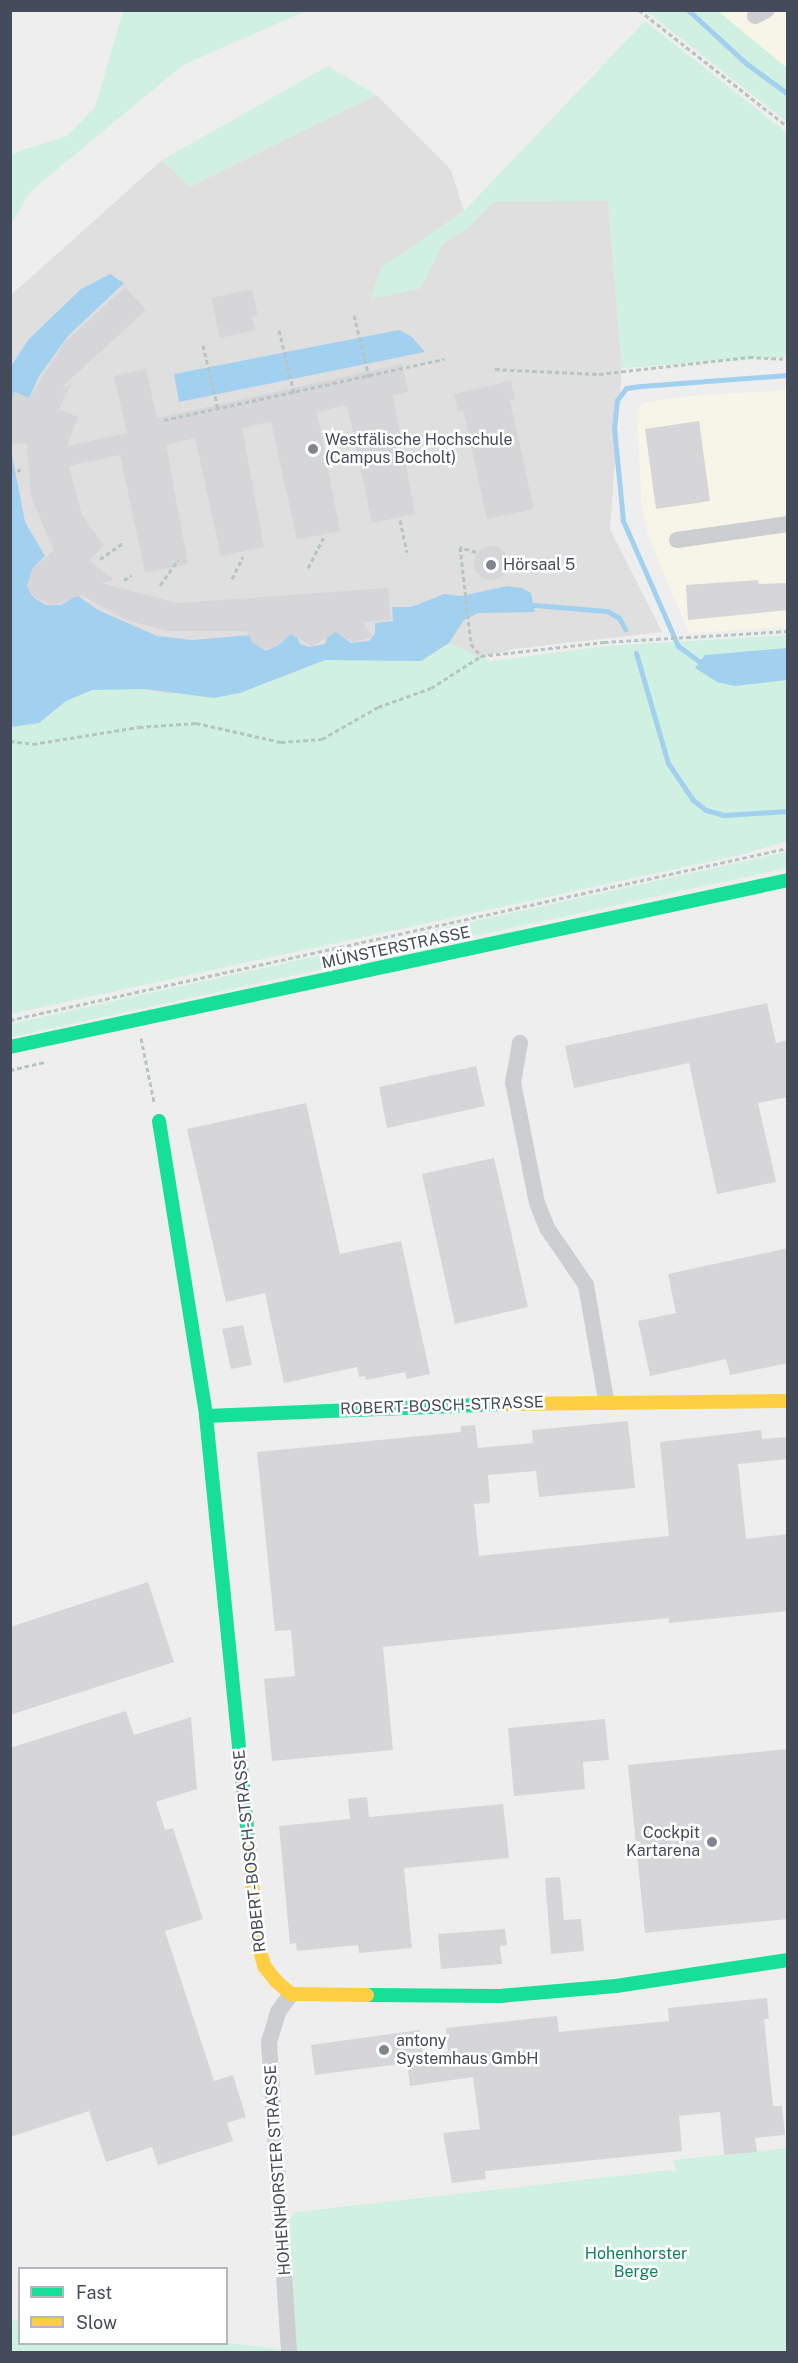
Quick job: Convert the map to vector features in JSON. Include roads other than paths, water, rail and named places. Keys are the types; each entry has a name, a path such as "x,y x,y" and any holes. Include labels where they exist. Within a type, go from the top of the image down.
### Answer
{"street":[{"path":"677,540 788,524"},
{"name":"MÜNSTERSTRASSE","path":"10,1047 788,880"},
{"path":"520,1042 513,1083 537,1203 548,1228 586,1285 606,1400"},
{"name":"ROBERT-BOSCH-STRASSE","path":"159,1121 206,1416 258,1943 264,1966 291,1994"},
{"name":"ROBERT-BOSCH-STRASSE","path":"206,1416 606,1400 788,1401"},
{"path":"291,1994 500,1996 616,1986 788,1960"},
{"name":"HOHENHORSTER STRASSE","path":"289,2352 269,2042 278,2013 291,1994"}],"water":[{"path":"110,274 124,283 68,336 39,376 29,398 15,392 11,404 11,366 29,339 81,289"},
{"path":"399,330 412,337 425,352 179,402 174,374"},
{"path":"10,444 25,522 45,556 33,568 27,586 34,598 46,605 61,605 77,595 98,610 157,636 192,640 250,635 252,642 266,651 283,642 284,631 294,630 300,644 309,647 325,644 330,627 351,643 369,641 375,633 375,623 393,621 392,607 411,607 444,594 461,596 507,586 522,588 531,593 535,612 478,613 464,620 449,643 421,661 325,660 240,693 214,698 145,689 92,690 66,701 39,723 11,727"},
{"path":"787,648 787,680 735,686 717,682 695,668 705,655"}],"waterway":[{"path":"688,10 747,64 788,94"},
{"path":"700,662 678,646 623,521 614,428 617,400 626,388 788,375"},
{"path":"534,605 607,611 619,618 625,629"},
{"path":"636,653 668,763 693,800 706,810 724,815 788,811"}],"place":[{"name":"Westfälische Hochschule (Campus Bocholt)","path":"313,449"},
{"name":"Hörsaal 5","path":"491,565"},
{"name":"Cockpit Kartarena","path":"712,1842"},
{"name":"antony Systemhaus GmbH","path":"384,2050"}],"park label":[{"name":"Hohenhorster Berge","path":"636,2263"}]}
